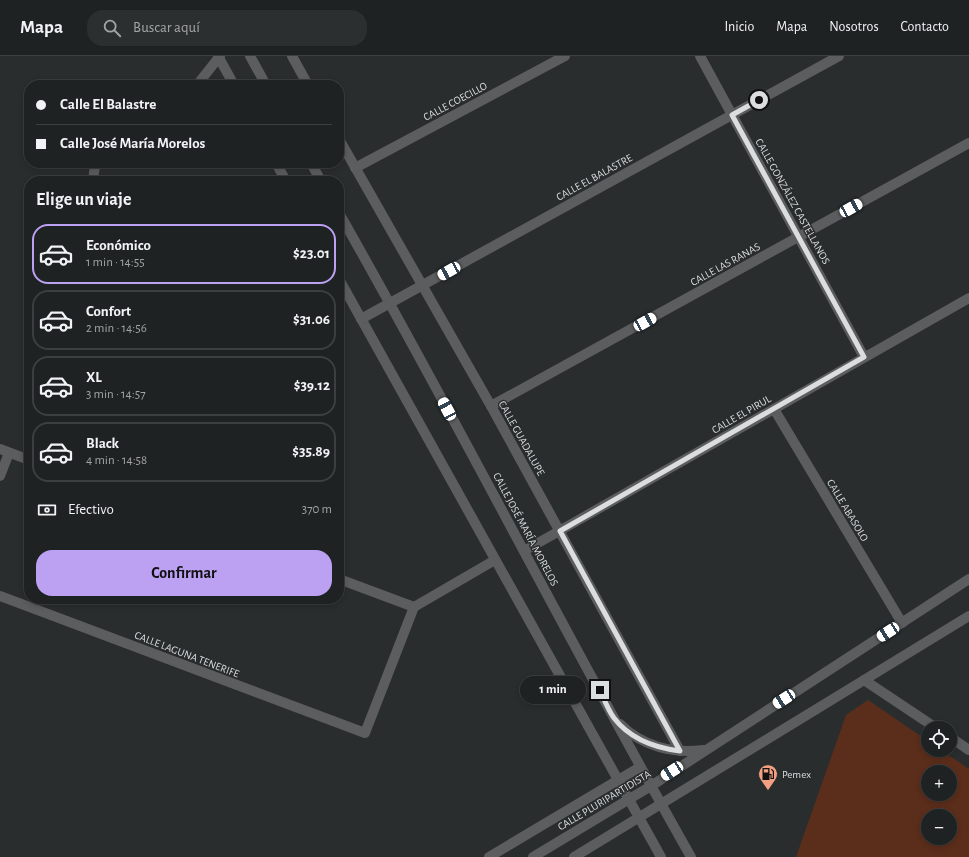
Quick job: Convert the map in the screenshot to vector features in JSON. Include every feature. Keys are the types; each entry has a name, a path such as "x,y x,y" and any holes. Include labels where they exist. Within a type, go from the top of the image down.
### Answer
{"street":[{"path":"201,80 219,56 231,80"},
{"path":"250,56 263,80"},
{"path":"292,56 305,80"},
{"name":"CALLE COECILLO","path":"355,168 565,56"},
{"name":"CALLE GONZÁLEZ CASTELLANOS","path":"700,56 864,357"},
{"name":"CALLE EL BALASTRE","path":"361,319 839,56"},
{"name":"CALLE LAS RANAS","path":"491,406 969,143"},
{"name":"CALLE GUADALUPE","path":"344,148 491,406 680,751"},
{"name":"CALLE JOSÉ MARÍA MORELOS","path":"344,222 390,303 640,767 692,857"},
{"path":"344,288 660,857"},
{"name":"CALLE EL PIRUL","path":"524,551 969,298"},
{"name":"CALLE ABASOLO","path":"774,409 902,623"},
{"path":"0,476 4,451 24,458"},
{"path":"344,581 414,607 495,560"},
{"name":"CALLE PLURIPARTIDISTA","path":"533,857 651,786 969,579"},
{"name":"CALLE LAGUNA TENERIFE","path":"0,596 365,733 414,607"},
{"path":"574,857 969,616"},
{"path":"864,680 926,721"},
{"path":"614,718 625,729 644,741 666,749 680,751 705,750"},
{"path":"957,742 969,750"},
{"path":"489,857 640,767"}],"shaded area":[{"path":"868,700 921,736 921,757 951,757 969,769 969,857 796,857 846,715"}],"place":[{"name":"Pemex","path":"768,791"}],"route":[{"path":"600,690 614,718 625,729 651,745 680,751 560,531 864,357 732,115 759,100"}]}
